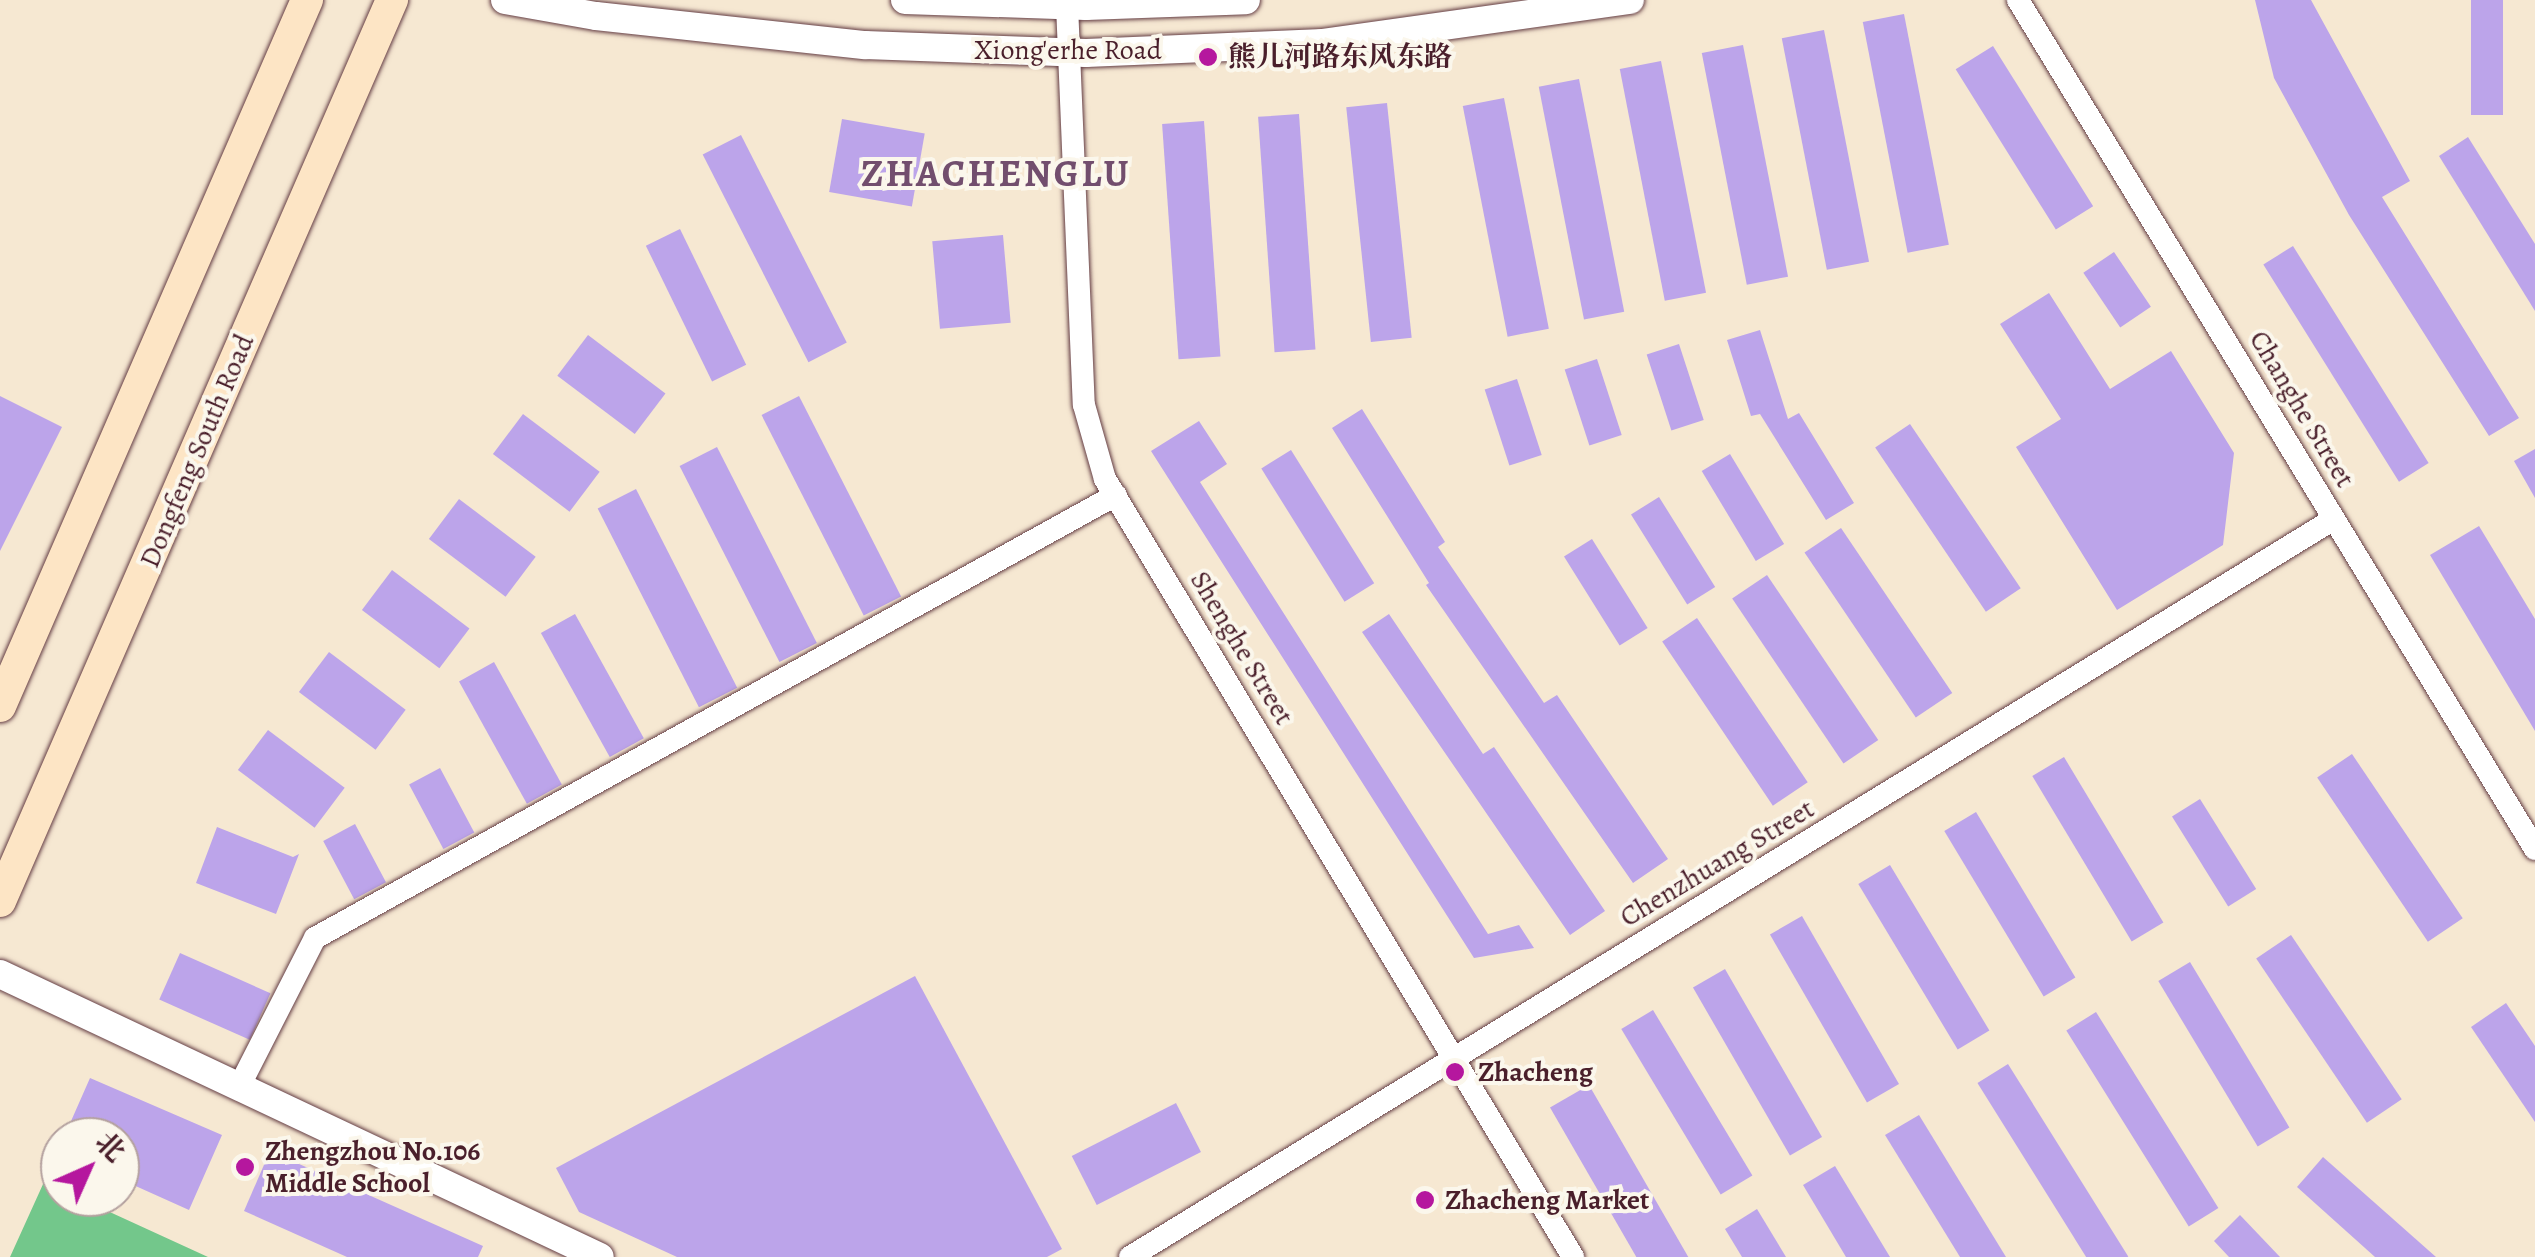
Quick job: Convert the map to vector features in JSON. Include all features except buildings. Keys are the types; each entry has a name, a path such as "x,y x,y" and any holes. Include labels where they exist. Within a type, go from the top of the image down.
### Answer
{"main road":[{"path":"0,706 307,0"},
{"name":"Dongfeng South Road","path":"0,901 392,0"}],"street":[{"name":"Xiong'erhe Road","path":"505,0 596,16 773,37 1069,52 1323,44 1630,0"},
{"name":"Xiong'erhe Road","path":"905,0 1067,6 1246,0"},
{"name":"Changhe Street","path":"2018,0 2535,849"},
{"name":"Shenghe Street","path":"1067,6 1084,405 1094,446 1116,495 1573,1257"},
{"path":"238,1087 315,938 1116,495"},
{"name":"Chenzhuang Street","path":"1130,1257 2334,519"},
{"path":"0,974 600,1257"}],"green space":[{"path":"40,1191 40,1217 121,1217 208,1257 10,1257"}],"place":[{"name":"熊儿河路东风东路","path":"1208,57"},
{"name":"Zhacheng","path":"1455,1072"},
{"name":"Zhengzhou No.106 Middle School","path":"245,1167"},
{"name":"Zhacheng Market","path":"1425,1200"}],"district":[{"name":"ZHACHENGLU","path":"996,174"}]}
